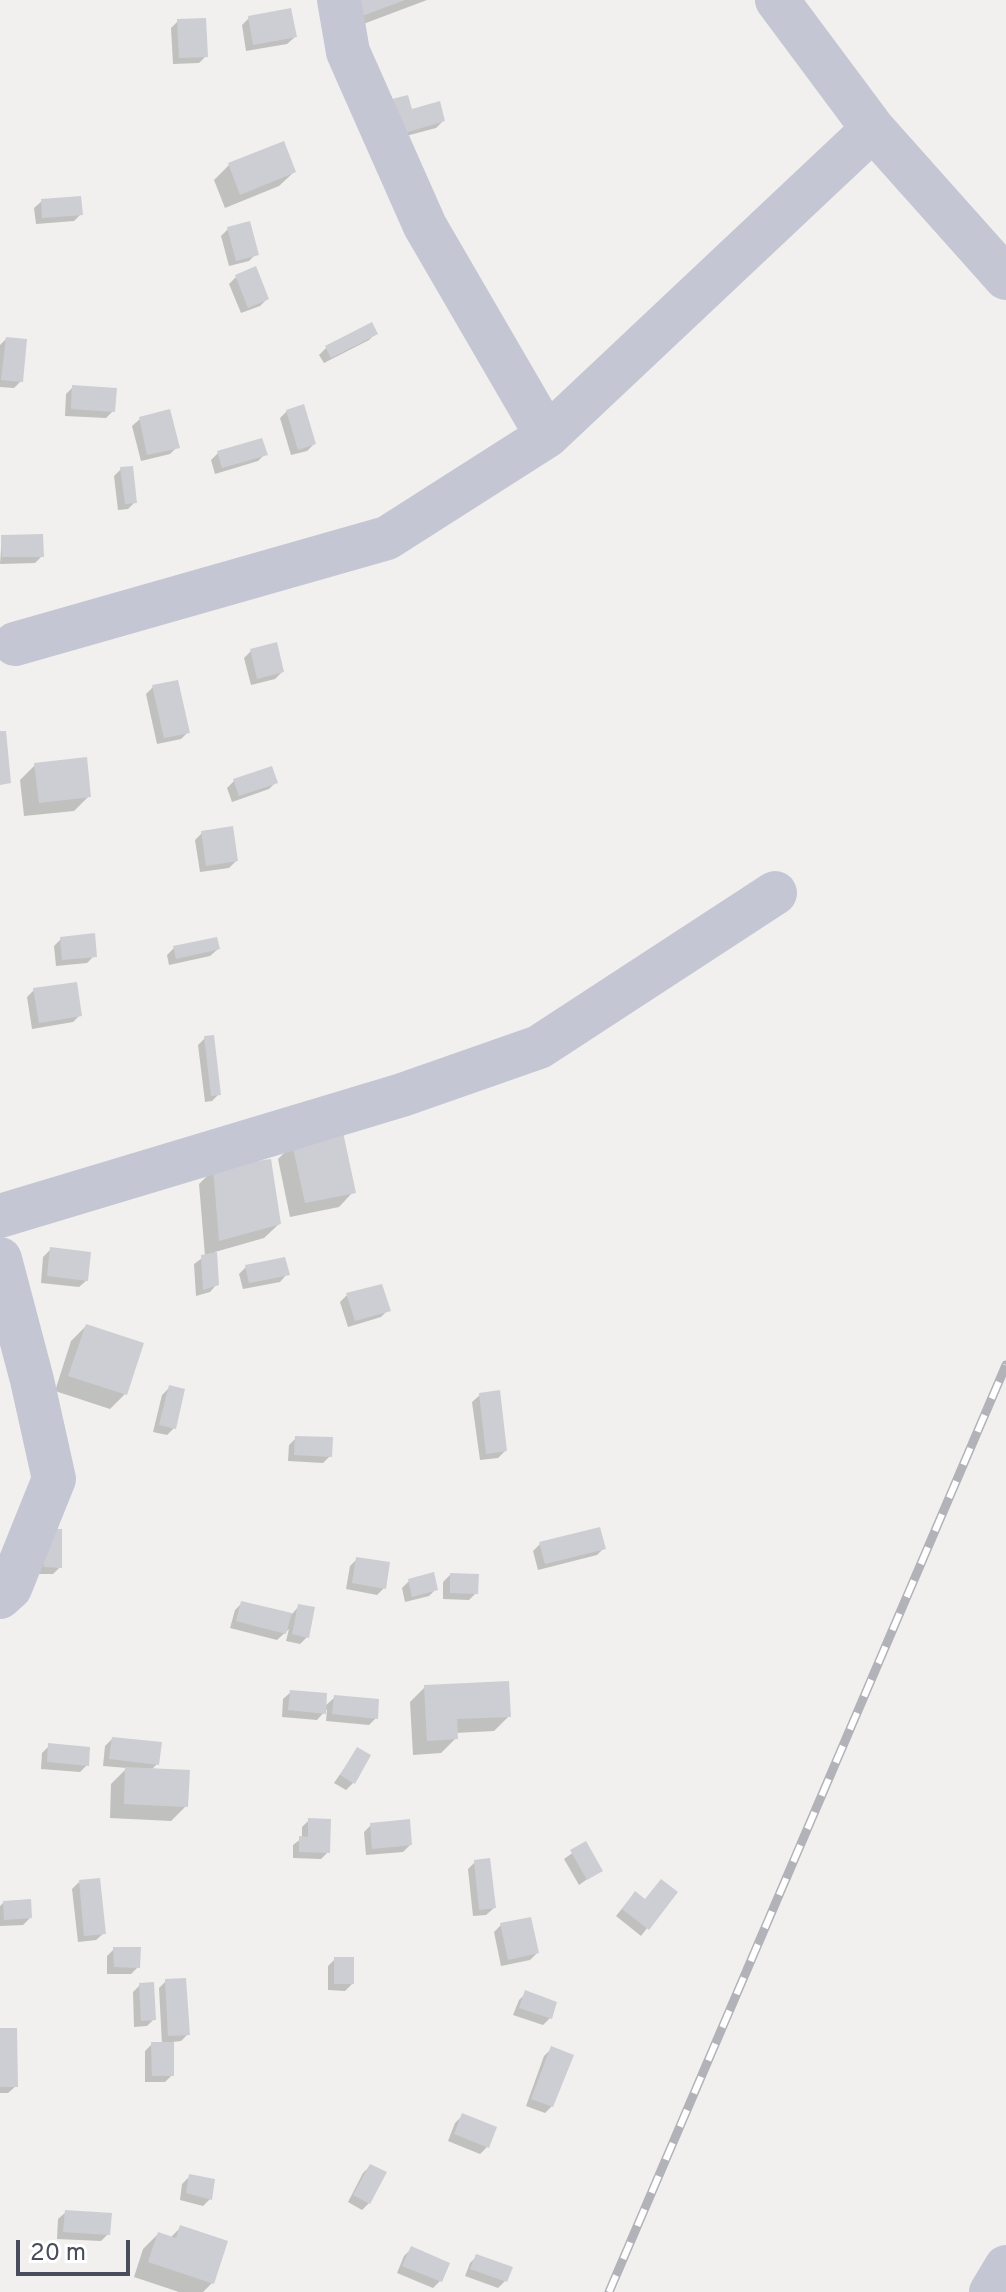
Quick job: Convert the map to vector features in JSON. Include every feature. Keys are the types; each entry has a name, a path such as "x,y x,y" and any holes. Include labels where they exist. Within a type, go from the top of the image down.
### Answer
{"street":[{"path":"339,0 348,52 425,226 547,436"},
{"path":"777,0 873,129 1006,278"},
{"path":"15,644 387,538 547,436 873,129"},
{"path":"0,1216 402,1095 539,1047 775,893"},
{"path":"0,1259 54,1479 10,1588 0,1597"},
{"path":"991,2292 1006,2267"}],"building":[{"path":"352,0 405,0 357,18"},
{"path":"291,8 297,37 253,45 248,16"},
{"path":"206,18 208,57 179,58 177,19"},
{"path":"408,95 412,109 440,101 445,121 398,135 388,100"},
{"path":"284,141 296,172 240,195 228,163"},
{"path":"81,196 83,215 42,218 41,199"},
{"path":"250,221 259,255 236,261 227,227"},
{"path":"256,266 269,299 248,308 235,275"},
{"path":"372,322 378,334 331,358 325,346"},
{"path":"6,337 27,339 23,382 1,380"},
{"path":"72,385 117,388 115,412 71,409"},
{"path":"304,404 316,444 298,450 286,410"},
{"path":"170,409 180,448 147,455 139,417"},
{"path":"262,438 268,455 222,468 217,451"},
{"path":"133,466 137,503 125,504 120,467"},
{"path":"43,534 44,557 2,557 1,535"},
{"path":"277,642 284,672 257,679 250,649"},
{"path":"178,680 190,733 164,738 152,685"},
{"path":"0,731 6,731 11,783 0,785"},
{"path":"87,757 91,797 39,803 34,763"},
{"path":"272,766 278,783 239,796 233,779"},
{"path":"233,826 238,861 206,866 201,831"},
{"path":"95,933 97,957 62,960 60,937"},
{"path":"217,937 220,949 176,959 173,946"},
{"path":"77,982 82,1016 39,1023 33,988"},
{"path":"214,1035 221,1095 211,1096 204,1036"},
{"path":"343,1132 356,1193 305,1203 292,1143"},
{"path":"271,1159 281,1224 219,1241 213,1167"},
{"path":"50,1247 91,1252 88,1281 47,1276"},
{"path":"217,1252 219,1285 203,1290 201,1255"},
{"path":"285,1257 290,1275 249,1283 245,1265"},
{"path":"382,1284 391,1311 355,1321 346,1293"},
{"path":"86,1324 144,1343 127,1395 68,1376"},
{"path":"169,1385 185,1389 176,1429 159,1425"},
{"path":"500,1390 507,1451 486,1454 479,1393"},
{"path":"295,1436 333,1437 332,1457 294,1455"},
{"path":"600,1527 606,1549 545,1564 539,1542"},
{"path":"44,1529 62,1529 62,1568 44,1567"},
{"path":"356,1557 390,1562 386,1589 352,1583"},
{"path":"434,1572 438,1590 412,1597 408,1579"},
{"path":"450,1573 479,1574 478,1594 450,1593"},
{"path":"241,1601 292,1613 286,1634 236,1621"},
{"path":"298,1604 315,1607 309,1638 292,1634"},
{"path":"509,1681 511,1717 457,1719 458,1739 427,1741 424,1685"},
{"path":"290,1690 327,1693 326,1714 288,1710"},
{"path":"334,1695 379,1699 378,1719 332,1714"},
{"path":"112,1737 162,1742 159,1765 109,1759"},
{"path":"48,1743 90,1747 89,1766 47,1762"},
{"path":"357,1747 371,1755 355,1784 340,1775"},
{"path":"125,1767 190,1770 188,1807 124,1804"},
{"path":"308,1818 331,1819 330,1853 299,1852 299,1836 308,1837"},
{"path":"410,1819 412,1845 372,1849 370,1823"},
{"path":"586,1841 603,1871 587,1880 570,1850"},
{"path":"490,1858 496,1908 479,1910 474,1860"},
{"path":"100,1878 106,1934 84,1936 79,1880"},
{"path":"661,1879 678,1892 649,1930 622,1909 635,1891 645,1899"},
{"path":"31,1899 32,1918 4,1920 3,1901"},
{"path":"531,1917 539,1953 508,1960 500,1923"},
{"path":"113,1947 141,1947 140,1968 114,1967"},
{"path":"334,1957 354,1957 354,1984 334,1984"},
{"path":"186,1978 190,2035 168,2036 165,1979"},
{"path":"154,1982 156,2020 141,2021 139,1983"},
{"path":"525,1990 557,2002 552,2019 519,2008"},
{"path":"0,2028 17,2028 18,2087 0,2087"},
{"path":"151,2042 174,2042 174,2076 152,2076"},
{"path":"551,2046 574,2055 553,2107 531,2099"},
{"path":"462,2113 497,2127 489,2148 454,2134"},
{"path":"370,2164 387,2172 370,2204 353,2195"},
{"path":"189,2174 215,2179 212,2200 186,2193"},
{"path":"65,2210 112,2213 110,2235 63,2232"},
{"path":"180,2225 228,2241 214,2284 148,2262 158,2232 176,2238"},
{"path":"411,2246 450,2263 442,2282 402,2266"},
{"path":"476,2254 513,2267 507,2282 470,2269"}],"railway":[{"path":"609,2292 1006,1365"}]}
